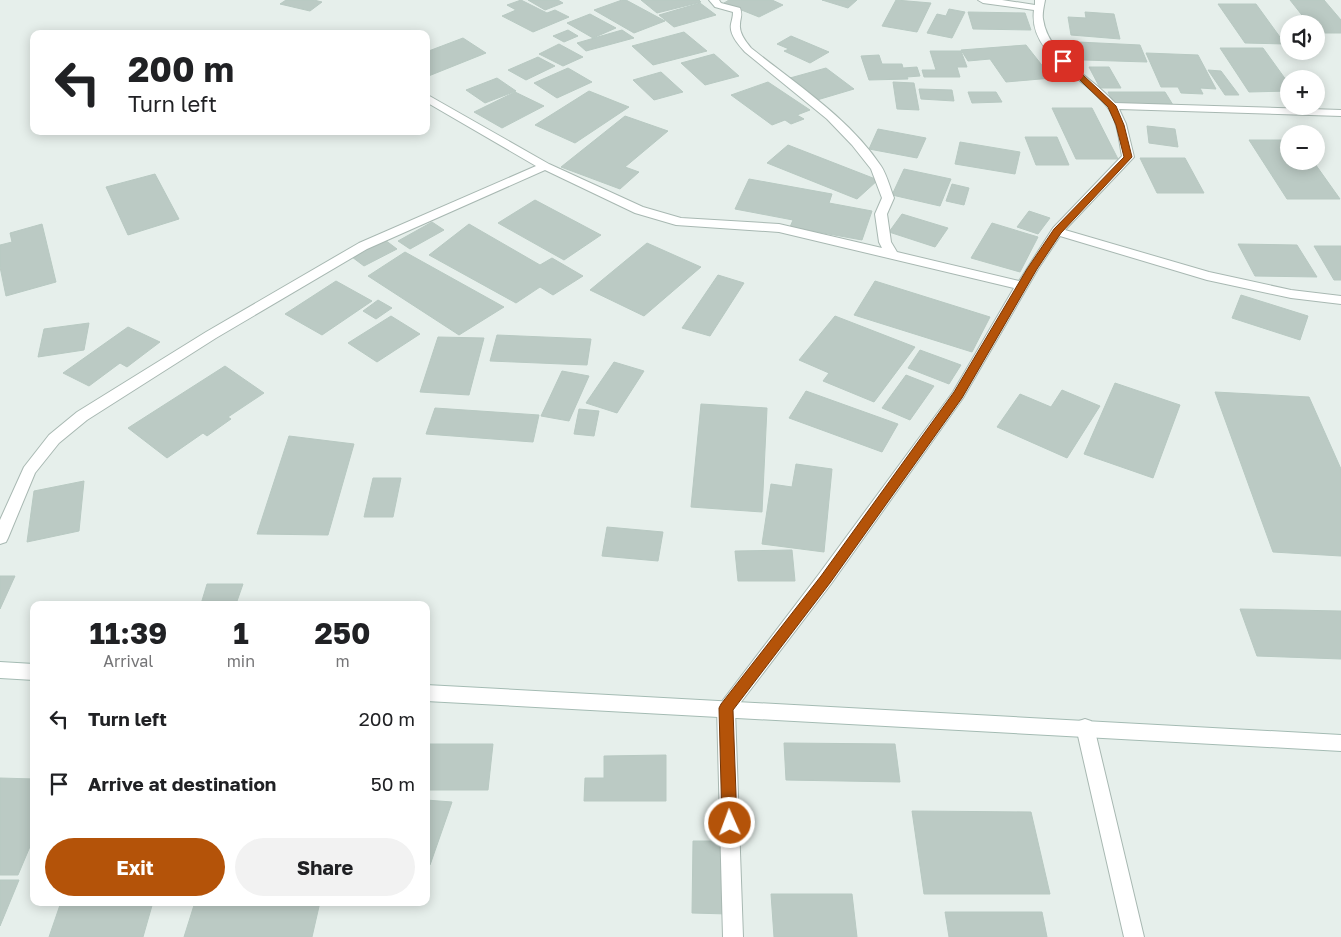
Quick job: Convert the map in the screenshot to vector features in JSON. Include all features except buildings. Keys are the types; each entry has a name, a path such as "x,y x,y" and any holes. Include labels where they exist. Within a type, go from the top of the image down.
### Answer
{"street":[{"path":"714,0 718,5 737,10 738,17 735,24 739,39 748,50 831,117 856,143 876,168 888,198 881,214 885,242 892,254"},
{"path":"733,937 726,708 825,579 958,395 1022,286 1057,231 1128,157 1120,125 1112,106 1072,71 1045,41 1038,23 1038,4 982,0"},
{"path":"430,98 545,166 639,210 680,222 779,228 830,238 1022,286"},
{"path":"1112,106 1341,113"},
{"path":"0,538 29,472 54,439 82,416 211,335 363,246 545,166"},
{"path":"1057,231 1207,276 1291,294 1341,300"},
{"path":"0,670 30,672"},
{"path":"430,693 1341,742"},
{"path":"1085,727 1134,937"}],"route":[{"path":"730,823 726,708 825,579 958,395 1032,269 1057,231 1128,157 1120,125 1112,106 1063,61"}]}
